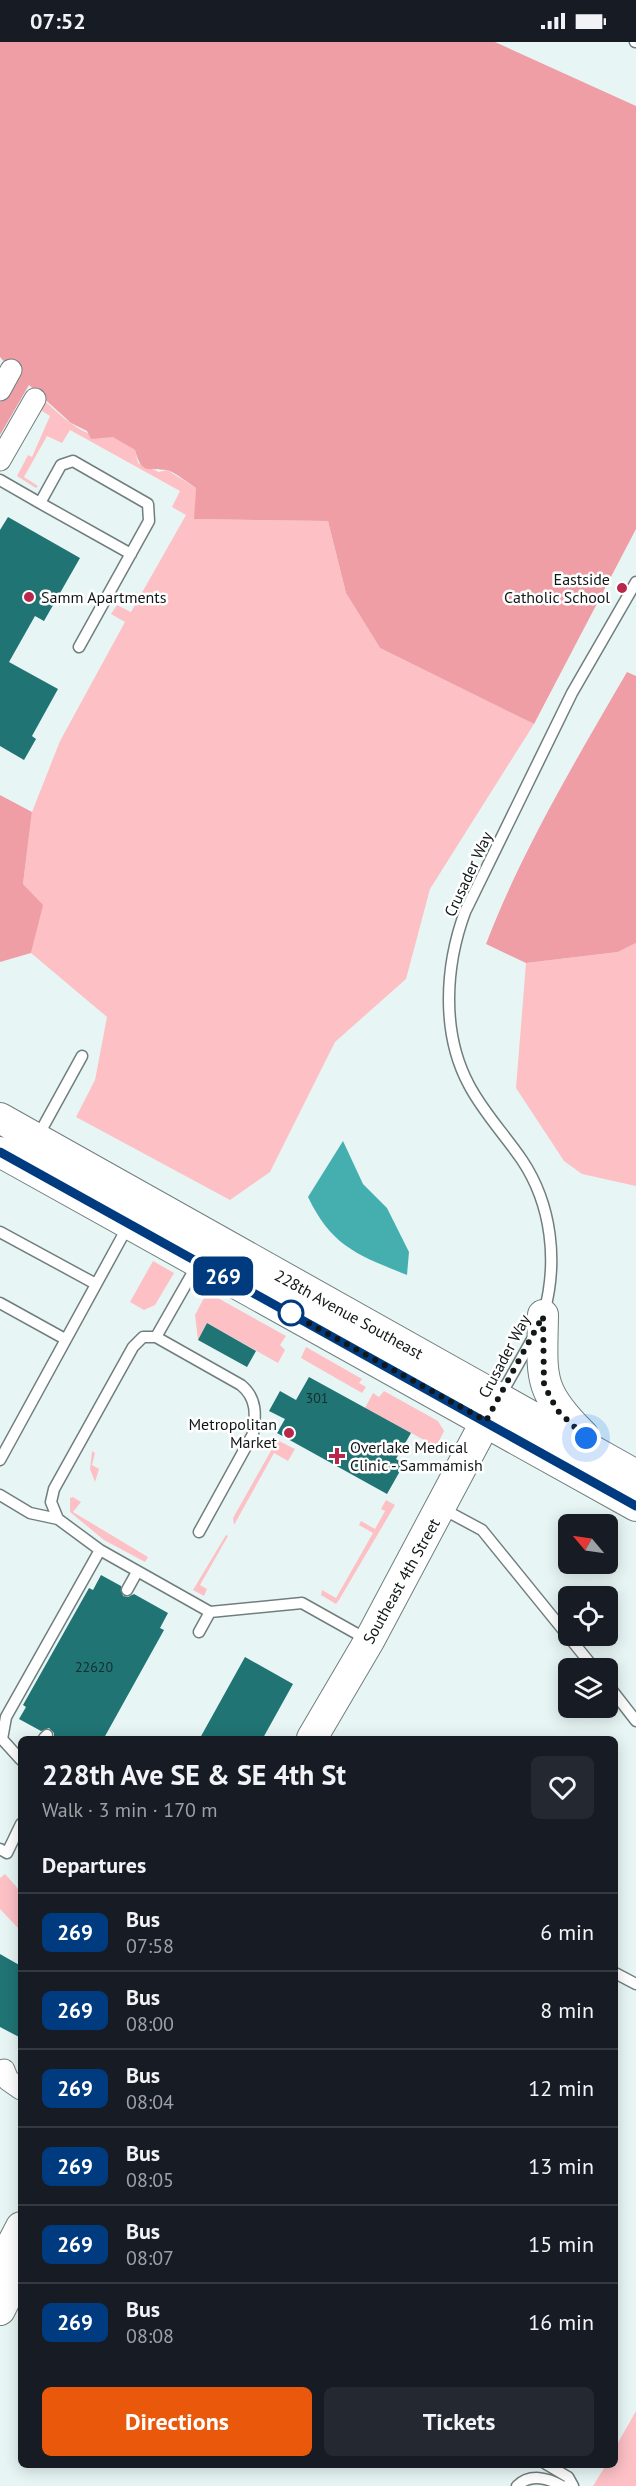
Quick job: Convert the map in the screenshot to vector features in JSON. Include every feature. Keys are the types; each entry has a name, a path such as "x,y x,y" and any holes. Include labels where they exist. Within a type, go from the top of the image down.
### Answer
{"main road":[{"name":"228th Avenue Southeast","path":"0,1118 492,1410 636,1506"},
{"name":"228th Avenue Southeast","path":"0,1152 199,1262 492,1410 636,1474"},
{"path":"543,1316 544,1385 557,1410 586,1438 636,1474"},
{"name":"Southeast 4th Street","path":"313,1736 369,1641 492,1410"},
{"path":"0,2267 18,2233"},
{"path":"0,2310 18,2273"}],"street":[{"path":"0,390 11,370"},
{"path":"0,460 35,399"},
{"path":"8,2070 8,2080 18,2088"}],"lane":[{"path":"40,503 61,465 74,461 148,504 149,521 79,647"},
{"path":"0,480 131,554"},
{"name":"Crusader Way","path":"492,1410 543,1316 550,1290 551,1246 546,1215 538,1191 523,1161 469,1086 457,1058 450,1021 452,963 457,934 465,912 544,748 572,693 636,582"},
{"path":"36,1139 81,1056"},
{"path":"0,1460 94,1283 129,1224"},
{"path":"0,1232 94,1283"},
{"path":"156,1337 199,1262"},
{"path":"0,1303 65,1339"},
{"path":"199,1533 253,1434 254,1401 249,1392 240,1385 156,1337 143,1337 137,1340 50,1496 52,1509 58,1519 100,1550 210,1612 302,1603 369,1641"},
{"path":"0,1495 30,1513 58,1519"},
{"path":"441,1508 482,1530 586,1658"},
{"path":"18,1756 2,1739 6,1717 100,1550"},
{"path":"127,1590 137,1572"},
{"path":"199,1632 210,1612"},
{"path":"618,1698 636,1721"},
{"path":"0,1850 7,1853 18,1830"},
{"path":"618,1975 636,1984"},
{"path":"553,2468 568,2477 573,2486"},
{"path":"517,2486 532,2478 550,2479 562,2486"}],"shaded area":[{"path":"0,42 495,42 636,106 636,529 534,724 380,648 346,593 328,521 194,519 196,488 170,471 146,469 140,463 135,450 113,437 91,439 87,431 71,423 29,385 0,435 0,402 15,374 0,357"},
{"path":"39,402 46,402 68,421 86,432 95,436 113,436 135,450 138,463 159,472 167,470 196,488 195,519 328,521 346,593 380,648 534,724 430,889 406,979 335,1042 270,1172 230,1200 76,1117 95,1080 107,1017 31,953 42,905 23,884 32,812 60,741 125,622 111,614 117,605 131,612 186,515 172,507 180,491 70,430 62,443 47,436 24,477 38,486 36,488 17,476 28,455 32,457 50,416 37,408"},
{"path":"627,672 636,676 636,943 618,952 526,963 486,944 533,840"},
{"path":"0,795 32,812 23,884 43,905 31,953 0,962"},
{"path":"636,943 636,1186 582,1174 564,1161 516,1088 526,963 618,952"},
{"path":"153,1261 174,1273 155,1305 144,1310 130,1302"},
{"path":"207,1292 286,1336 280,1345 285,1350 278,1363 207,1323 198,1340 195,1315"},
{"path":"306,1347 362,1379 359,1383 366,1387 362,1393 301,1358"},
{"path":"384,1391 438,1421 444,1431 437,1445 428,1448 424,1440 365,1408 373,1393 379,1397"},
{"path":"277,1440 295,1449 288,1461 274,1453 234,1525 233,1518"},
{"path":"92,1451 95,1453 92,1465 99,1469 95,1482 90,1469"},
{"path":"73,1497 81,1502 73,1512 148,1557 145,1562 104,1540 70,1512 70,1498"},
{"path":"386,1500 395,1505 336,1604 321,1595 322,1590 336,1598 373,1533 359,1525 361,1521 375,1529 385,1511 381,1509"},
{"path":"226,1535 228,1536 200,1585 207,1589 204,1596 193,1590"},
{"path":"5,1874 18,1889 18,1928 0,1909 0,1878"},
{"path":"636,2411 636,2486 593,2486 604,2468 618,2468 618,2443"}],"water":[{"path":"343,1141 363,1184 387,1208 409,1252 407,1275 360,1255 348,1247 327,1227 308,1197"}],"building":[{"name":"Samm Apartments","path":"8,517 80,558 44,621 35,616 9,662 58,689 32,736 36,739 24,760 0,746 0,530"},
{"path":"207,1323 256,1351 247,1367 198,1340"},
{"path":"309,1377 411,1433 396,1459 404,1464 387,1494 277,1433 285,1419 269,1411 280,1391 296,1400"},
{"path":"101,1575 121,1586 123,1596 128,1597 134,1594 168,1613 160,1628 164,1630 105,1736 54,1736 49,1728 41,1731 19,1719 26,1707 23,1705 89,1588 93,1590"},
{"path":"245,1657 293,1684 264,1736 201,1736"},
{"path":"0,1954 18,1964 18,2036 0,2027"}],"bus line":[{"name":"269","path":"0,1152 636,1506"}],"place":[{"name":"Eastside Catholic School","path":"622,588"},
{"name":"Samm Apartments","path":"29,597"},
{"name":"Metropolitan Market","path":"289,1433"},
{"name":"Overlake Medical Clinic - Sammamish","path":"337,1456"}],"route":[{"path":"291,1313 281,1308 486,1421 534,1338 543,1316 544,1385 557,1410 586,1438"}]}
